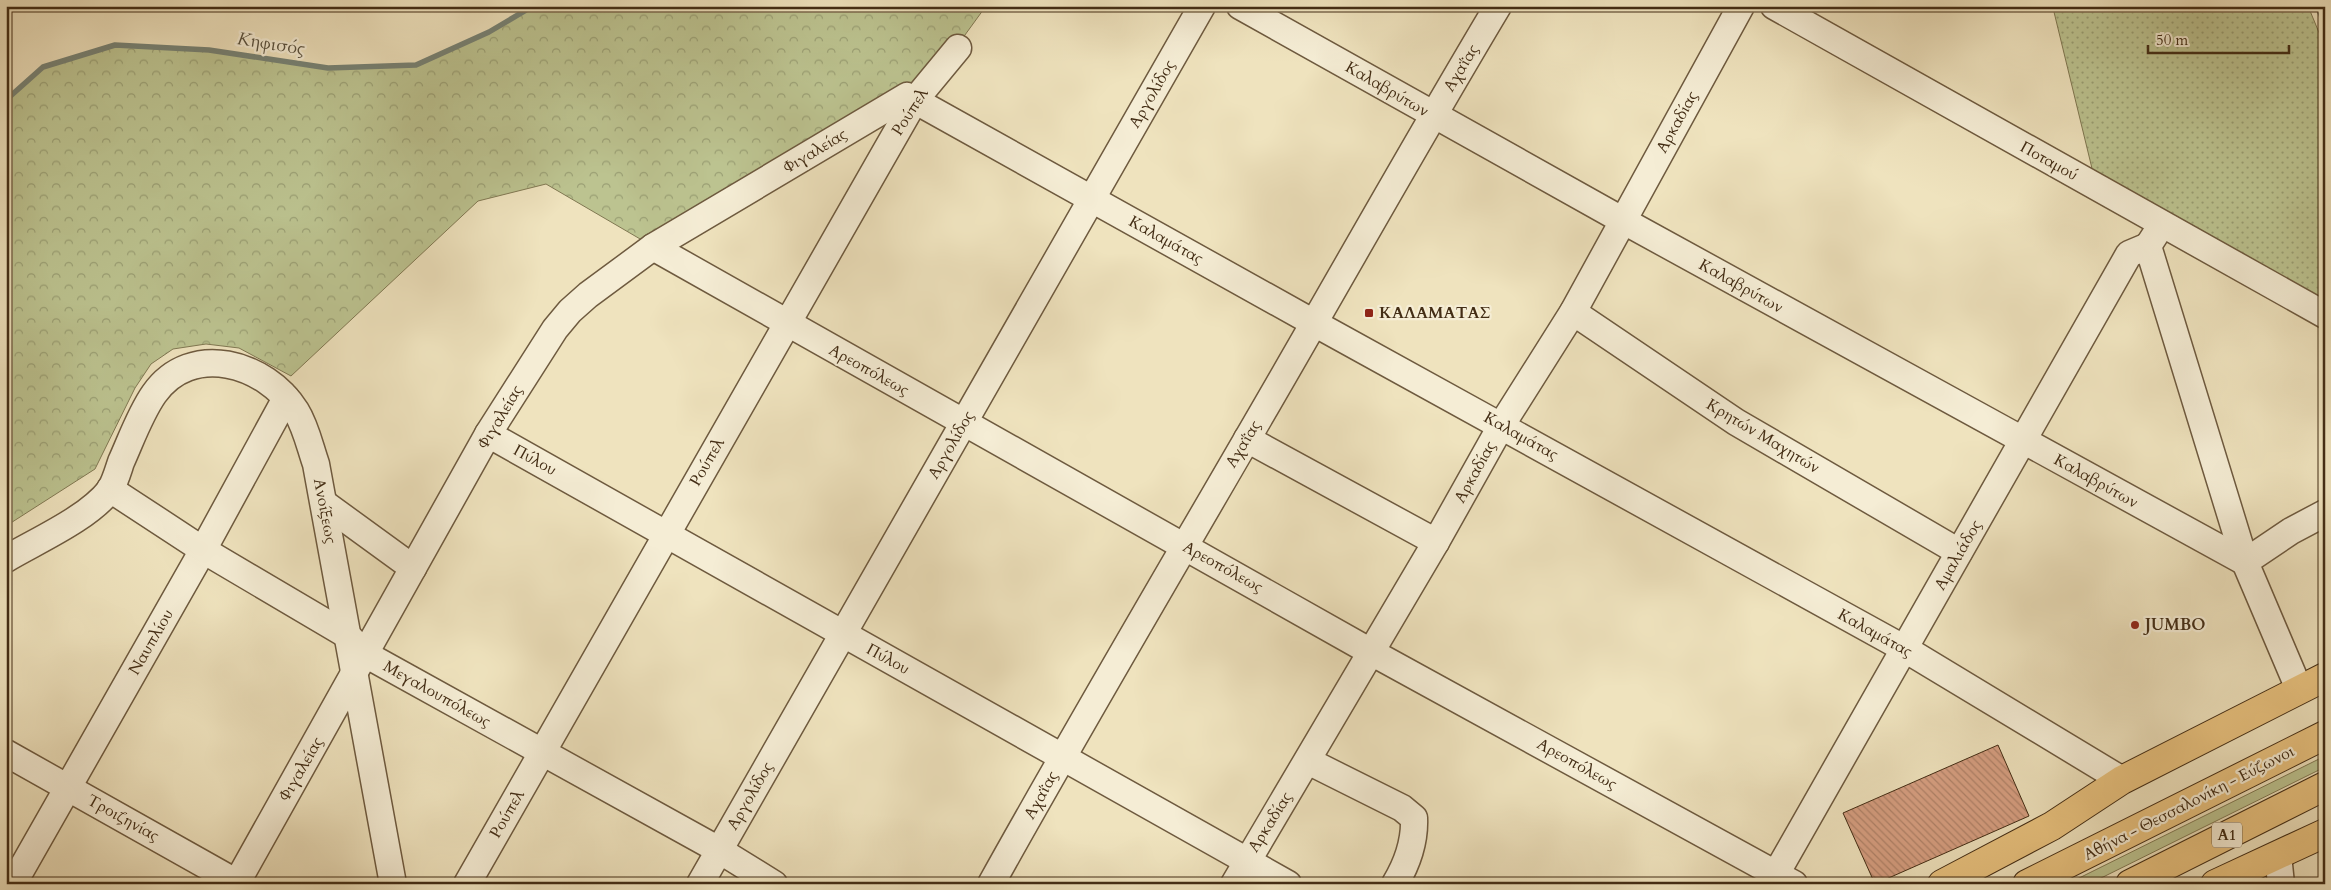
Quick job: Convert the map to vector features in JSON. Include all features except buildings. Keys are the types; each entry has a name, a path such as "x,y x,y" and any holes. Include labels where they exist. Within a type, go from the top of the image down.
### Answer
{"main road":[{"path":"1942,884 2052,826 2122,780 2325,677"},
{"name":"Αθήνα - Θεσσαλονίκη - Εύζωνοι","path":"2027,884 2325,735"},
{"name":"Α1","path":"2130,884 2325,786"},
{"path":"2215,884 2325,833"}],"street":[{"name":"Αργολίδος","path":"700,884 1202,6"},
{"name":"Καλαβρύτων","path":"1240,6 1622,220 2245,562"},
{"name":"Αχαΐας","path":"991,884 1184,545 1498,6"},
{"name":"Αρκαδίας","path":"1234,884 1436,542 1501,426 1573,312 1741,6"},
{"name":"Ποταμού","path":"1774,6 2161,225 2325,315"},
{"name":"Ρούπελ","path":"467,884 915,100 958,48"},
{"name":"Φιγαλείας","path":"237,883 488,434 555,329 570,311 621,269 653,247 907,96 915,100"},
{"name":"Καλαμάτας","path":"915,100 1314,323 1905,649 2122,780"},
{"path":"2161,225 2148,246 2245,562 2299,689"},
{"name":"Αμαλιάδος","path":"1785,879 1905,649 2129,254 2148,246"},
{"name":"Αρεοπόλεως","path":"653,247 1371,652 1785,879"},
{"name":"Κρητών Μαχητών","path":"1573,312 1736,422 1959,552"},
{"name":"Ανοίξεως","path":"110,489 153,396 170,376 181,370 197,364 214,362 230,364 258,374 278,389 286,398 302,423 316,464 325,504 347,635 360,664 393,884"},
{"name":"Ναυπλίου","path":"13,884 203,550 286,398"},
{"name":"Πύλου","path":"488,434 1288,884"},
{"path":"1247,439 1436,542"},
{"path":"6,559 89,509 110,489 203,550 347,635"},
{"path":"325,504 413,568"},
{"path":"2245,562 2291,531 2325,513"},
{"name":"Μεγαλουπόλεως","path":"360,664 542,753 719,850 774,884"},
{"name":"Τροιζηνίας","path":"6,753 237,883"},
{"path":"1308,761 1402,808 1414,818 1406,866 1396,884"},
{"path":"2278,855 2281,884"}],"green space":[{"path":"533,6 986,6 917,101 647,243 546,184 478,201 291,376 239,348 206,344 173,349 151,364 135,388 95,469 6,526 6,100 43,67 115,45 209,50 328,68 416,65 489,32"},
{"path":"2049,6 2308,6 2325,47 2325,315 2097,189 2054,12"},
{"path":"2325,756 2325,767 2089,884 2067,884"}],"waterway":[{"name":"Κηφισός","path":"6,100 43,67 115,45 209,50 328,68 416,65 489,32 533,6"},
{"path":"2317,6 2325,24"}],"place":[{"name":"ΚΑΛΑΜΑΤΑΣ","path":"1369,313"},
{"name":"JUMBO","path":"2135,625"}]}
